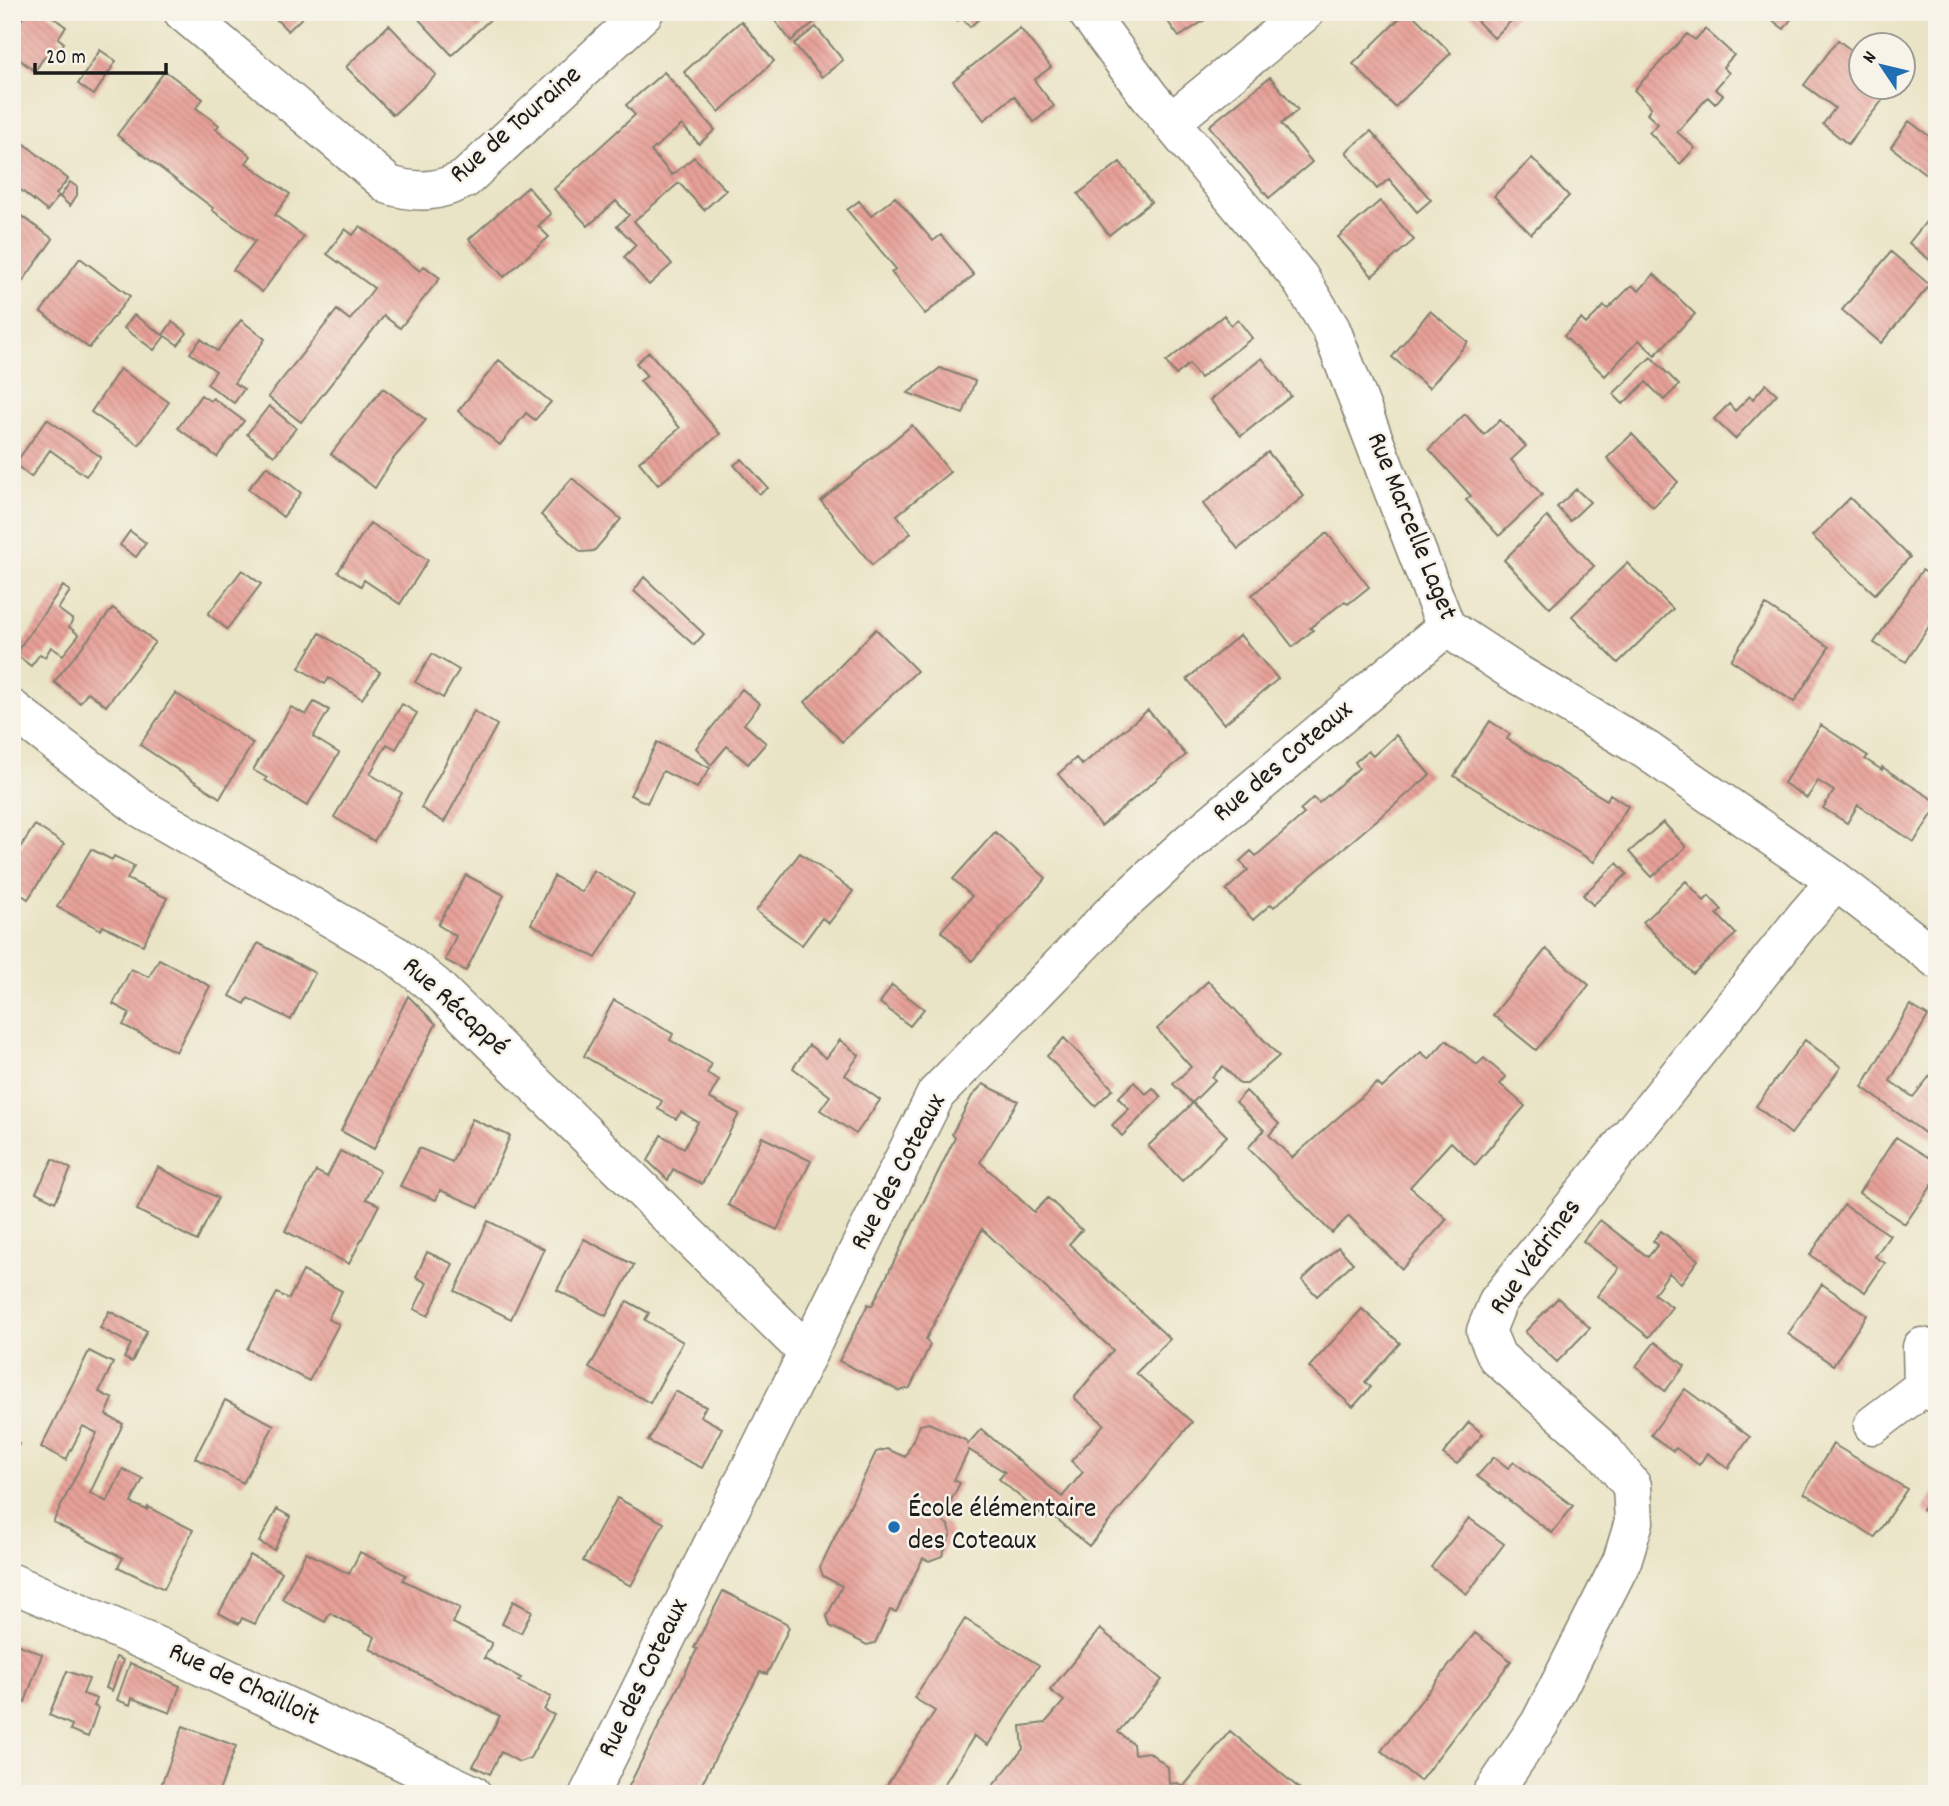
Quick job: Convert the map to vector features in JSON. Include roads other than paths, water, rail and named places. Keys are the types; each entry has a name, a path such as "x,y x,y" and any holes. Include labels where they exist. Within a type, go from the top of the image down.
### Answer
{"street":[{"name":"Rue de Touraine","path":"183,12 389,186 407,191 428,192 447,188 465,179 644,12"},
{"name":"Rue Marcelle Laget","path":"1087,12 1171,122 1299,277 1331,329 1446,627 1516,673 1646,750 1836,881 1936,957"},
{"path":"1171,122 1305,12"},
{"name":"Rue des Coteaux","path":"589,1794 936,1094 1111,915 1191,841 1446,627"},
{"name":"Rue Récappé","path":"12,709 141,808 397,956 435,986 808,1353"},
{"name":"Rue Védrines","path":"1492,1794 1540,1723 1622,1561 1634,1522 1632,1486 1603,1450 1497,1357 1486,1331 1498,1301 1836,881"},
{"path":"1873,1425 1930,1391 1922,1347"},
{"name":"Rue de Chailloit","path":"12,1583 184,1658 472,1794"}],"place":[{"name":"École élémentaire des Coteaux","path":"894,1527"}]}
